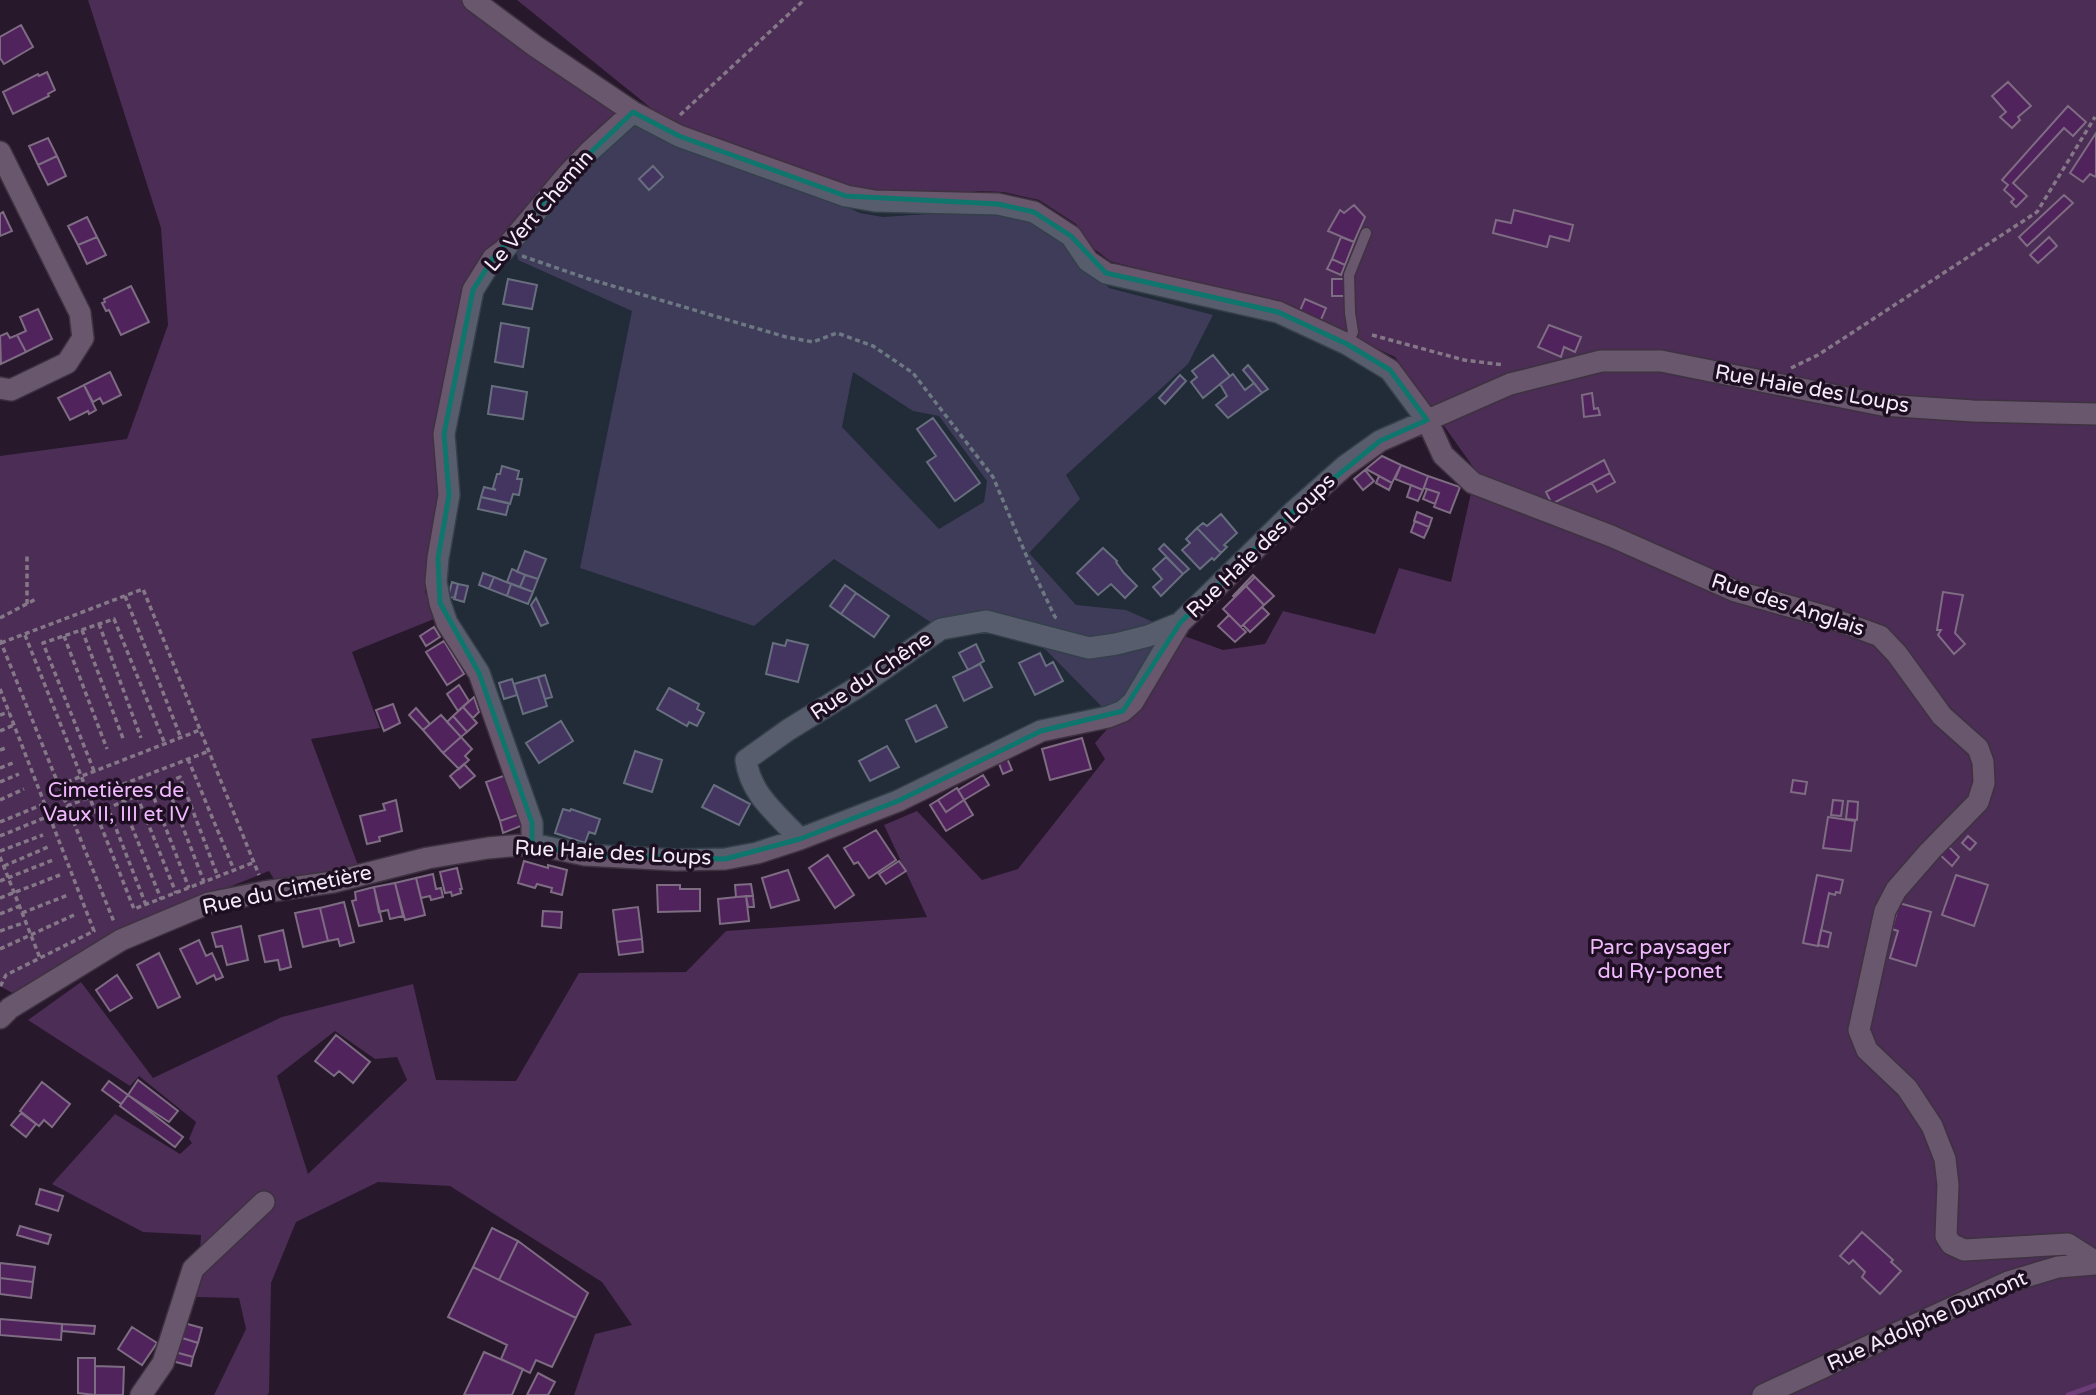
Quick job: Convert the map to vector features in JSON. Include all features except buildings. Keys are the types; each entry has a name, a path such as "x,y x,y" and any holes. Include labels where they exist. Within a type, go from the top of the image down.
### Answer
{"street":[{"path":"473,0 535,46 633,112 679,135 846,196 876,201 998,204 1034,212 1071,236 1088,261 1106,273 1278,312 1350,338 1390,370 1427,420"},
{"name":"Le Vert Chemin","path":"531,845 531,823 479,673 447,623 440,603 436,582 438,558 449,495 444,434 473,290 494,258 504,250 567,175 633,112"},
{"path":"0,152 80,313 83,338 67,363 11,390 0,388"},
{"name":"Rue Haie des Loups","path":"393,867 488,848 531,845 585,855 676,860 725,859 757,853 898,801 1041,731 1108,717 1123,711 1133,702 1180,623 1294,511 1345,466 1380,441 1510,384 1601,361 1661,361 1882,405 1973,411 2096,414"},
{"name":"Rue des Anglais","path":"1427,420 1443,455 1473,484 1611,536 1735,591 1828,617 1880,636 1897,654 1942,716 1978,748 1983,762 1984,783 1978,802 1896,890 1885,911 1859,1030 1867,1050 1907,1088 1932,1126 1945,1159 1948,1185 1946,1236 1951,1244 1964,1250 2068,1244 2096,1263"},
{"name":"Rue du Chêne","path":"800,839 755,790 746,760 941,629 986,621 1089,648 1148,636 1180,623"},
{"name":"Rue du Cimetière","path":"0,1018 10,1008 121,940 209,903 333,882 393,867"},
{"path":"141,1395 163,1363 193,1269 264,1202"},
{"name":"Rue Adolphe Dumont","path":"1763,1395 2008,1282 2058,1268 2096,1263"}],"lane":[{"path":"1350,338 1349,275 1366,233"}],"path":[{"path":"665,128 804,0"},
{"path":"1761,382 1818,355 2037,212 2095,117"},
{"path":"504,250 589,279 786,337 813,342 837,333 873,346 913,373 993,477 1055,617"},
{"path":"1350,338 1464,360 1505,365"},
{"path":"27,555 27,604"},
{"path":"121,940 1,641 143,589 255,862 264,892"},
{"path":"125,596 181,738"},
{"path":"0,618 36,599"},
{"path":"94,771 43,643 114,619 165,744"},
{"path":"99,624 141,738"},
{"path":"82,630 124,741"},
{"path":"25,634 134,909 255,862"},
{"path":"64,636 107,750"},
{"path":"0,689 94,931 6,975 0,986"},
{"path":"0,715 9,712"},
{"path":"0,731 14,725"},
{"path":"59,785 201,730"},
{"path":"0,750 8,747"},
{"path":"67,806 209,751"},
{"path":"188,759 234,871"},
{"path":"0,768 13,762"},
{"path":"0,782 19,774"},
{"path":"146,905 108,808 180,777 218,877"},
{"path":"166,783 204,883"},
{"path":"0,800 24,789"},
{"path":"150,790 189,888"},
{"path":"137,796 176,893"},
{"path":"122,802 161,899"},
{"path":"0,822 44,803"},
{"path":"0,836 49,816"},
{"path":"0,851 43,835"},
{"path":"4,866 48,847"},
{"path":"1,860 40,958"},
{"path":"0,881 53,860"},
{"path":"0,898 61,876"},
{"path":"22,913 68,895"},
{"path":"0,914 20,906"},
{"path":"0,949 74,915"},
{"path":"0,931 26,922"}],"highlighted area":[{"path":"633,112 679,136 846,196 998,204 1034,212 1071,236 1106,273 1278,312 1347,344 1390,370 1427,420 1380,441 1294,511 1180,623 1123,711 1041,731 898,801 800,839 725,859 585,855 532,844 532,823 479,673 440,603 438,558 449,495 444,434 473,290 493,258 567,175"}],"green space":[{"name":"Cimetières de Vaux II, III et IV","path":"88,0 467,0 611,105 615,117 550,183 461,290 435,433 439,498 425,592 439,617 352,652 380,728 311,739 359,868 279,887 269,871 117,932 14,994 0,986 0,456 127,439 168,325 161,228"},
{"name":"Parc paysager du Ry-ponet","path":"517,0 2096,0 2096,1395 574,1395 595,1334 632,1325 602,1282 450,1186 378,1182 296,1222 271,1283 269,1393 214,1395 246,1329 239,1298 197,1297 201,1235 143,1232 52,1184 115,1114 180,1154 192,1143 189,1139 196,1122 139,1076 130,1086 28,1020 81,982 153,1078 282,1017 413,984 436,1080 516,1081 579,973 686,972 726,931 927,917 884,825 917,811 982,880 1018,869 1105,759 1095,743 1115,720 1039,643 984,620 935,625 834,559 754,626 580,568 632,311 518,260 516,250 586,163 635,124 790,182 860,213 883,217 972,211 1020,218 1059,236 1109,288 1213,315 1188,364 1066,475 1080,499 1029,553 1076,605 1126,610 1223,650 1265,644 1283,611 1375,634 1399,568 1451,582 1471,493 1481,478 1395,357 1278,306 1110,261 1093,248 1076,224 1039,200 1003,192 979,191 921,200 853,192 804,170 702,136 667,121","holes":["853,372 913,411 939,416 987,481 984,502 939,529 842,427","335,1031 375,1059 397,1057 407,1080 308,1174 277,1076"]}],"waterway":[{"path":"2068,1395 2096,1385"}]}
